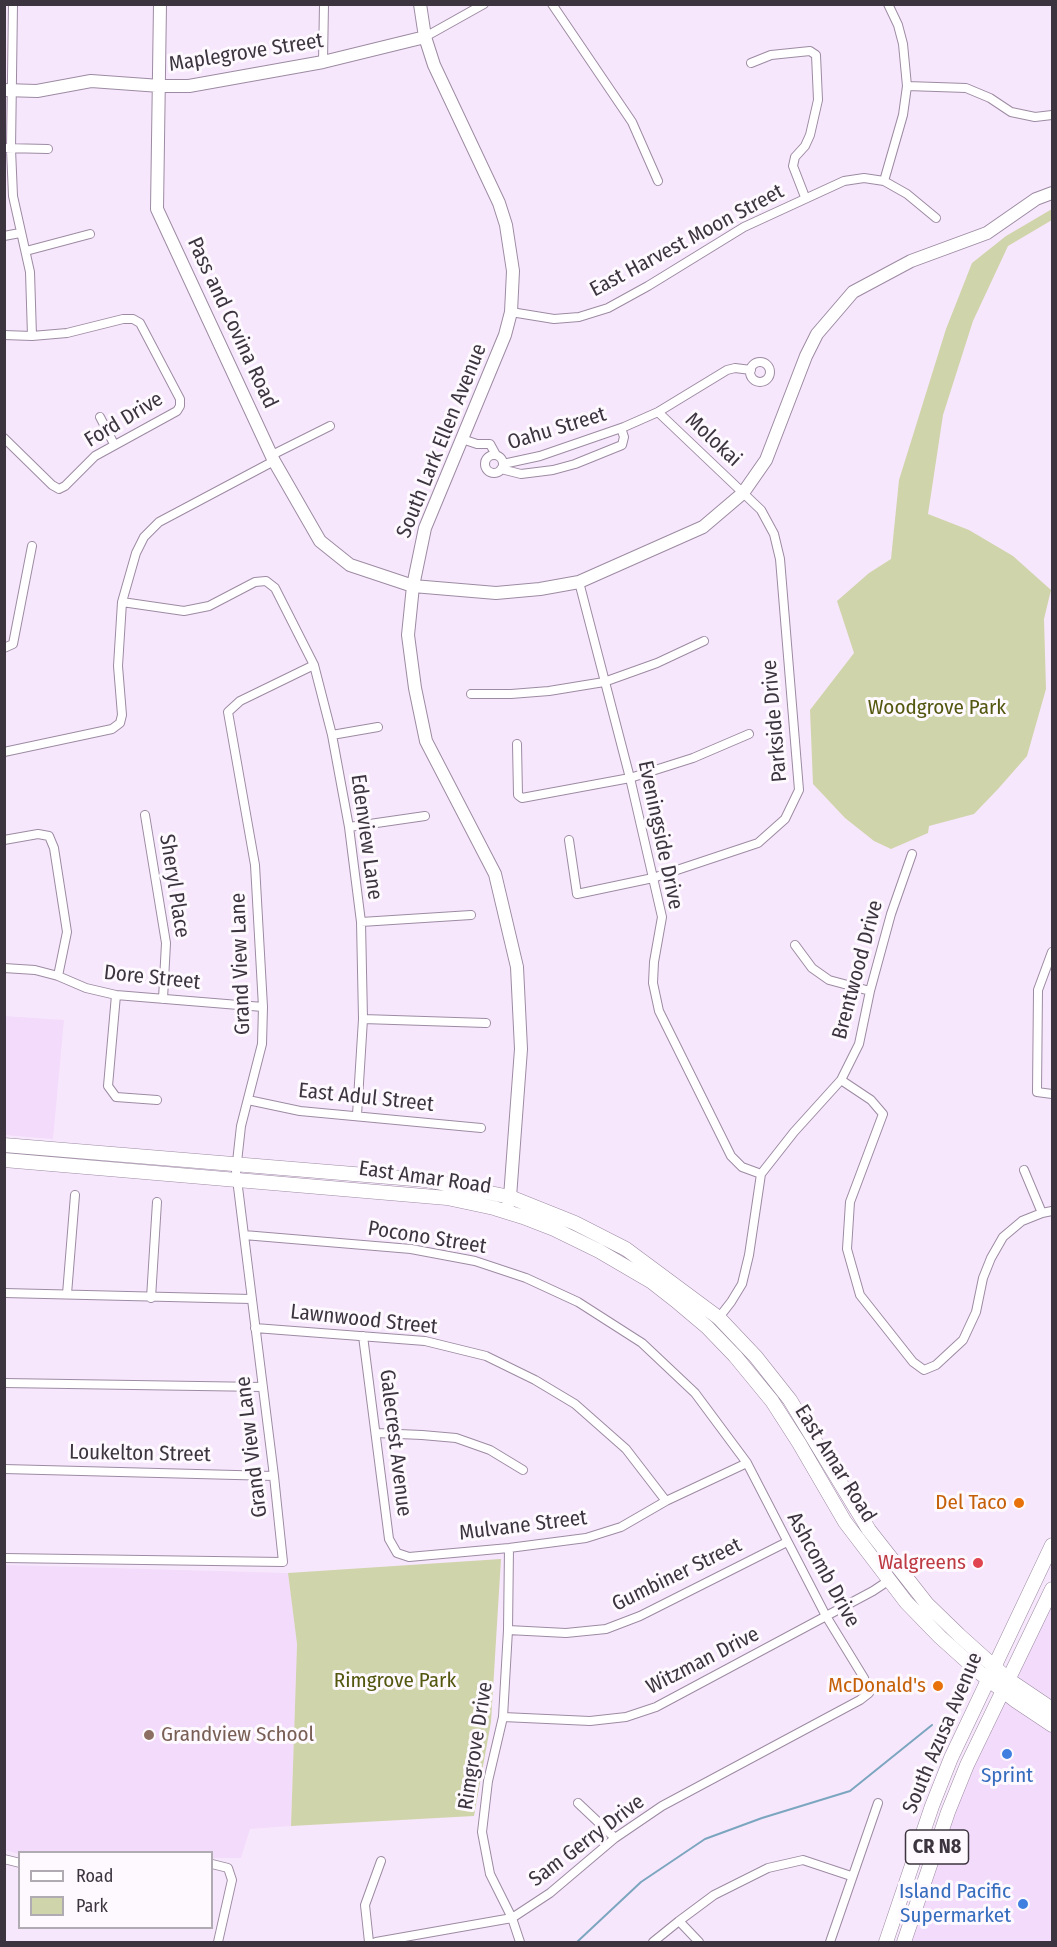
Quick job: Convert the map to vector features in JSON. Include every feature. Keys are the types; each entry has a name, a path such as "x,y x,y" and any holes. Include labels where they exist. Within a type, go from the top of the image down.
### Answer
{"main road":[{"name":"East Amar Road","path":"4,1145 426,1180 510,1197 575,1222 626,1249 719,1318 756,1357 790,1400 869,1530 935,1612 991,1673"},
{"name":"East Amar Road","path":"4,1160 430,1195 506,1212 574,1238 615,1260 652,1282 709,1329 735,1356 772,1401 845,1522 889,1581 930,1627 991,1673 1053,1725"},
{"name":"South Azusa Avenue","path":"886,1942 951,1758 1053,1545"},
{"name":"South Azusa Avenue","path":"904,1942 967,1765 1053,1589"},
{"name":"East Amar Road","path":"1006,1685 1053,1709"},
{"path":"926,1825 941,1833"}],"street":[{"path":"4,335 32,336 30,272 13,196 8,149 8,91 13,4"},
{"name":"Pass and Covina Road","path":"160,4 157,209 273,458 320,541 350,565 413,586 496,593 540,589 579,582 703,527 743,493 766,460 806,356 817,334 853,292 911,261 987,233 1036,199 1053,193"},
{"path":"323,62 324,4"},
{"name":"South Lark Ellen Avenue","path":"420,4 434,65 499,203 506,225 513,271 511,312 496,358 425,528 413,586 408,635 415,688 426,741 495,874 518,967 521,1049 510,1197 506,1212"},
{"name":"Maplegrove Street","path":"8,91 37,91 91,81 160,87 189,86 323,62 426,38 484,4"},
{"path":"552,4 632,122 658,181"},
{"path":"884,181 903,115 907,86 903,44 898,25 888,4"},
{"path":"751,63 771,55 810,51 816,55 818,99 810,135 805,146 795,157 792,166 806,197"},
{"path":"907,86 966,88 990,98 1011,112 1035,117 1053,115"},
{"path":"8,149 48,149"},
{"name":"East Harvest Moon Street","path":"511,312 554,319 579,317 608,308 744,227 844,181 864,178 884,181 908,194 936,218"},
{"path":"4,236 20,233"},
{"path":"26,251 90,234"},
{"name":"Ford Drive","path":"4,438 52,485 59,489 65,486 95,456 177,411 180,406 180,399 140,323 134,318 123,318 68,333 32,336"},
{"name":"Oahu Street","path":"502,467 621,428 658,412 727,370 735,368 751,370"},
{"name":"Molokai","path":"658,412 743,493"},
{"path":"100,417 114,444"},
{"path":"4,752 112,729 120,723 122,715 118,666 122,602 136,553 144,537 159,522 330,426"},
{"name":"Oahu Street","path":"502,467 521,474 553,470 575,464 622,445 624,437 621,428"},
{"path":"462,439 477,444 490,444 496,455 501,458 502,467 492,472 486,467 486,459 491,455 496,455"},
{"name":"Parkside Drive","path":"569,840 577,894 653,878 758,843 785,819 799,790 780,559 774,534 762,510 743,493"},
{"path":"9,646 32,546"},
{"name":"Edenview Lane","path":"122,602 184,611 208,606 255,582 266,581 275,588 314,665 332,735 349,827 361,922 363,1019 357,1115"},
{"name":"Eveningside Drive","path":"579,582 630,778 662,917 654,962 653,983 659,1011 731,1156 742,1167 761,1174"},
{"path":"471,693 549,691 604,682 657,663 705,641"},
{"name":"Grand View Lane","path":"4,1558 283,1562 236,1164 241,1126 262,1044 263,1006 255,865 228,712 240,701 314,665"},
{"path":"332,735 378,726"},
{"path":"517,744 519,797 630,778 693,758 749,734"},
{"name":"Sheryl Place","path":"145,815 166,944 163,999"},
{"path":"349,827 425,816"},
{"path":"4,840 38,834 49,836 54,848 67,932 58,976"},
{"name":"Brentwood Drive","path":"761,1174 794,1132 841,1080 859,1044 870,991 891,914 912,854"},
{"path":"361,922 471,915"},
{"path":"795,945 812,968 829,980 870,991"},
{"path":"1053,952 1038,990 1036,1092 1053,1094"},
{"name":"Dore Street","path":"4,968 35,970 58,976 86,988 116,995 263,1006"},
{"path":"116,995 108,1086 116,1097 157,1100"},
{"path":"363,1019 486,1023"},
{"path":"841,1080 871,1100 883,1114 850,1202 847,1249 860,1294 913,1362 924,1370 936,1365 963,1340 976,1312 991,1258 1003,1237 1022,1221 1042,1212 1053,1211"},
{"name":"East Adul Street","path":"248,1100 300,1111 481,1128"},
{"path":"1024,1170 1042,1212"},
{"path":"709,1329 742,1284 749,1255 761,1174"},
{"path":"68,1294 75,1195"},
{"path":"151,1298 157,1202"},
{"name":"Pocono Street","path":"244,1235 411,1249 475,1261 537,1283 578,1302 642,1343 695,1393 747,1464"},
{"path":"4,1293 251,1299"},
{"name":"Lawnwood Street","path":"255,1328 425,1341 486,1356 535,1380 575,1404 626,1449 666,1501"},
{"name":"Galecrest Avenue","path":"363,1336 389,1539 397,1553"},
{"path":"4,1383 263,1387"},
{"path":"376,1433 422,1434 456,1438 490,1450 523,1470"},
{"name":"Mulvane Street","path":"397,1553 409,1557 586,1539 621,1527 666,1501 747,1464"},
{"name":"Ashcomb Drive","path":"747,1464 826,1616 864,1678 869,1693"},
{"name":"Loukelton Street","path":"4,1469 274,1476"},
{"name":"Gumbiner Street","path":"508,1630 566,1633 606,1629 640,1616 787,1542"},
{"name":"Rimgrove Drive","path":"509,1548 508,1630 503,1717 488,1781 482,1832 490,1874 512,1918 520,1942"},
{"name":"Witzman Drive","path":"503,1717 590,1721 626,1717 656,1707 826,1616 901,1572"},
{"name":"Sam Gerry Drive","path":"376,1942 512,1918 550,1893 615,1838 662,1806 860,1700 869,1693"},
{"path":"578,1803 615,1838"},
{"path":"830,1942 878,1803"},
{"path":"653,1942 714,1895 768,1868 803,1860 851,1876"},
{"path":"369,1942 365,1905 381,1861"},
{"path":"213,1864 228,1868 232,1880 218,1942"},
{"path":"679,1920 699,1942"}],"shaded area":[{"path":"4,1016 64,1020 53,1139 5,1135"},
{"name":"Grandview School","path":"5,1565 288,1573 297,1644 291,1826 250,1829 241,1858 213,1858 213,1851 18,1851 18,1854 5,1850"},
{"path":"1052,1589 1052,1709 1009,1680"},
{"path":"1003,1691 1052,1725 1052,1942 904,1942 941,1833"}],"green space":[{"name":"Woodgrove Park","path":"1052,209 1052,220 1008,246 973,321 943,415 928,514 969,530 1013,556 1051,590 1044,619 1046,689 1027,756 974,814 929,826 928,833 891,849 874,841 845,818 813,784 810,710 854,653 837,601 869,573 891,559 899,480 946,329 972,263 1006,236"},
{"name":"Rimgrove Park","path":"501,1559 491,1722 474,1816 291,1826 297,1644 288,1573"}],"waterway":[{"path":"577,1942 641,1882 705,1839 762,1818 850,1791 932,1725"}],"place":[{"name":"Del Taco","path":"1019,1503"},
{"name":"Walgreens","path":"978,1563"},
{"name":"McDonald's","path":"938,1686"},
{"name":"Grandview School","path":"149,1735"},
{"name":"Sprint","path":"1007,1754"},
{"name":"Island Pacific Supermarket","path":"1023,1904"}]}
